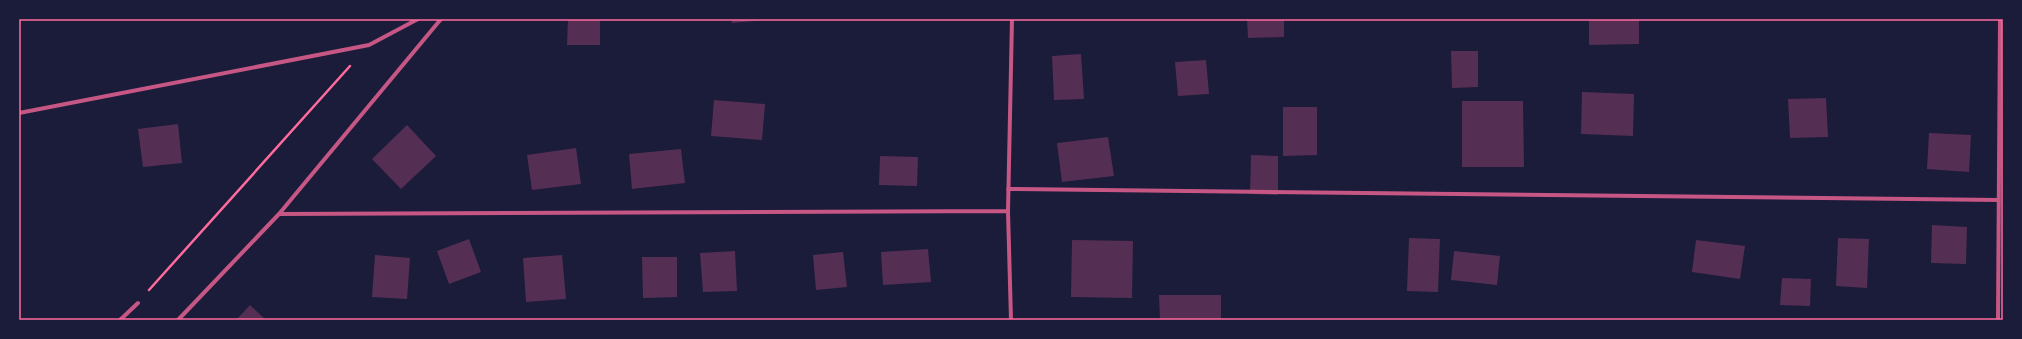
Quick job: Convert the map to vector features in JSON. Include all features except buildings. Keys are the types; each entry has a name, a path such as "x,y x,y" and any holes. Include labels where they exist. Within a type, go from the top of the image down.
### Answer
{"street":[{"path":"19,113 370,45 418,19"},
{"path":"178,320 279,214 442,19"},
{"path":"1011,320 1008,189 1012,19"},
{"path":"1998,320 2000,19"},
{"path":"1008,189 1999,200"},
{"path":"279,214 1008,211"},
{"path":"120,320 138,303"}],"path":[{"path":"138,303 370,45"}]}
